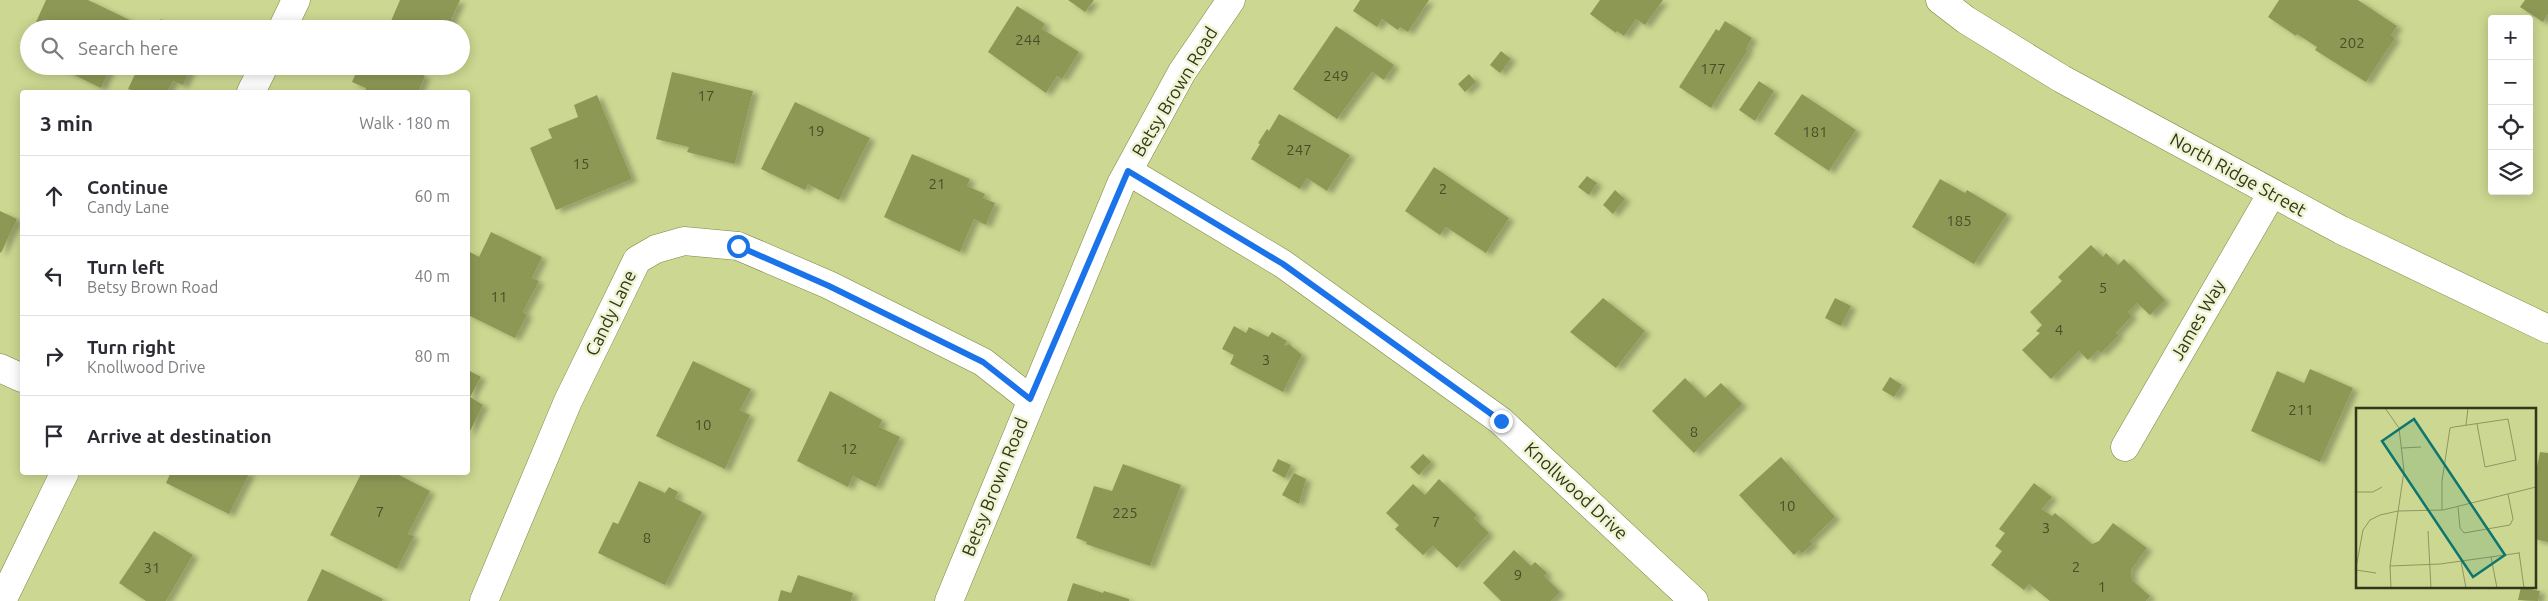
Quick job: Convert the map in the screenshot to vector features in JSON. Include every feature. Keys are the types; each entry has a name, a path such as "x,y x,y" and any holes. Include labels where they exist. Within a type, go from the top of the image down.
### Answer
{"street":[{"path":"286,20 296,0"},
{"name":"Betsy Brown Road","path":"949,601 1030,399 1128,171 1182,72 1231,0"},
{"name":"North Ridge Street","path":"1940,0 1966,20 2062,79 2272,193 2341,230 2548,328"},
{"path":"252,90 260,75"},
{"name":"Knollwood Drive","path":"1128,171 1283,264 1501,421 1694,601"},
{"name":"James Way","path":"2125,447 2272,193"},
{"name":"Candy Lane","path":"484,601 568,401 636,260 656,249 684,241 738,246 829,286 983,362 1030,399"},
{"path":"0,368 20,377"},
{"path":"2,601 64,475"}],"building":[{"path":"46,0 88,0 130,20 37,20"},
{"path":"400,0 460,0 451,20 391,20"},
{"path":"1068,0 1094,0 1085,12"},
{"path":"1360,0 1429,0 1408,32 1400,27 1398,30 1382,19 1377,27 1353,11"},
{"path":"1600,0 1663,0 1645,25 1636,19 1624,36 1617,31 1616,33 1590,14"},
{"path":"2279,0 2358,0 2397,26 2391,35 2395,38 2366,82 2315,50 2317,47 2297,34 2296,36 2268,17"},
{"path":"2525,0 2548,0 2548,14 2543,22 2520,7"},
{"path":"1017,6 1045,24 1042,29 1079,52 1062,79 1057,76 1046,93 988,52"},
{"path":"1725,21 1752,38 1746,49 1748,50 1711,108 1679,87 1716,29 1719,31"},
{"path":"1336,26 1394,65 1384,80 1372,72 1337,119 1293,89"},
{"path":"1501,51 1511,59 1500,73 1490,65"},
{"path":"672,72 753,91 735,164 687,152 689,147 656,139"},
{"path":"1469,74 1476,82 1465,92 1458,84"},
{"path":"74,75 107,75 101,88"},
{"path":"135,75 188,75 183,85 173,81 168,90 128,89"},
{"path":"355,75 425,76 419,90 366,90 366,88 352,82"},
{"path":"1759,81 1774,91 1755,121 1739,110"},
{"path":"1802,94 1856,130 1829,171 1774,134"},
{"path":"597,95 632,179 556,210 530,148 552,138 548,129 578,117 574,105"},
{"path":"795,102 870,138 839,200 808,184 805,190 761,169"},
{"path":"1279,114 1350,155 1327,191 1307,178 1300,189 1251,159 1260,144 1258,143 1267,129 1269,131"},
{"path":"912,154 970,179 967,186 985,194 983,198 995,203 986,225 974,219 960,252 884,217"},
{"path":"1434,167 1509,218 1486,253 1446,227 1440,235 1405,211"},
{"path":"1587,176 1597,183 1589,195 1578,187"},
{"path":"1940,179 1965,193 1967,190 2007,214 1974,264 1912,227"},
{"path":"1615,190 1625,199 1613,214 1603,205"},
{"path":"0,211 17,219 1,253 0,252"},
{"path":"491,232 542,257 532,278 539,281 523,312 527,315 515,338 470,316 470,252 479,257"},
{"path":"2091,245 2103,257 2106,253 2118,265 2124,259 2165,300 2150,315 2137,303 2128,312 2132,316 2116,333 2119,335 2101,353 2098,350 2088,360 2079,351 2051,379 2022,350 2040,333 2036,331 2042,325 2030,312 2062,281 2058,277"},
{"path":"1603,298 1645,331 1616,368 1570,332"},
{"path":"1835,298 1851,306 1841,326 1825,318"},
{"path":"1234,326 1246,333 1249,327 1268,337 1272,332 1287,341 1284,346 1289,344 1302,355 1283,392 1230,364 1234,355 1222,349"},
{"path":"693,361 751,389 740,410 750,415 725,469 656,436"},
{"path":"2310,369 2353,388 2320,462 2251,431 2277,371 2304,383"},
{"path":"470,371 481,377 470,397"},
{"path":"1890,377 1902,385 1894,397 1882,390"},
{"path":"1685,378 1705,398 1721,383 1742,404 1694,453 1652,411"},
{"path":"830,391 882,420 879,427 900,437 876,487 853,476 848,487 797,461"},
{"path":"470,397 483,405 470,431"},
{"path":"2540,452 2548,453 2548,542 2536,539 2536,471"},
{"path":"1423,454 1431,462 1419,475 1410,467"},
{"path":"1781,457 1835,517 1810,541 1813,544 1802,553 1799,550 1794,555 1739,495"},
{"path":"1278,459 1291,465 1285,478 1272,471"},
{"path":"1123,464 1181,485 1150,566 1086,544 1087,542 1076,538 1094,486 1112,491"},
{"path":"1294,473 1306,479 1299,504 1282,495"},
{"path":"170,475 248,475 229,514 166,483"},
{"path":"360,475 399,475 430,491 408,534 414,536 397,569 330,535"},
{"path":"1439,479 1477,515 1474,518 1489,533 1457,568 1433,546 1423,555 1395,529 1399,525 1386,513 1413,484 1425,495"},
{"path":"639,481 665,493 669,487 678,492 675,498 702,512 665,585 598,553 613,522 618,524"},
{"path":"2034,483 2052,497 2042,509 2052,516 2055,513 2092,544 2099,541 2113,523 2147,548 2131,570 2132,580 2150,596 2146,601 2050,601 2029,584 2024,590 1991,565 2002,551 1995,546 2005,533 1999,529"},
{"path":"154,531 193,555 166,601 146,601 119,583"},
{"path":"1514,550 1531,566 1535,562 1547,573 1544,576 1560,592 1551,601 1501,601 1483,583"},
{"path":"322,569 383,599 382,601 307,601"},
{"path":"798,575 853,593 851,601 778,601 781,590 791,593"},
{"path":"1073,583 1129,599 1129,601 1067,601"},
{"path":"2521,588 2540,591 2538,601 2518,600"}],"route":[{"path":"738,246 829,286 983,362 1030,399 1128,171 1283,264 1501,421"}]}
